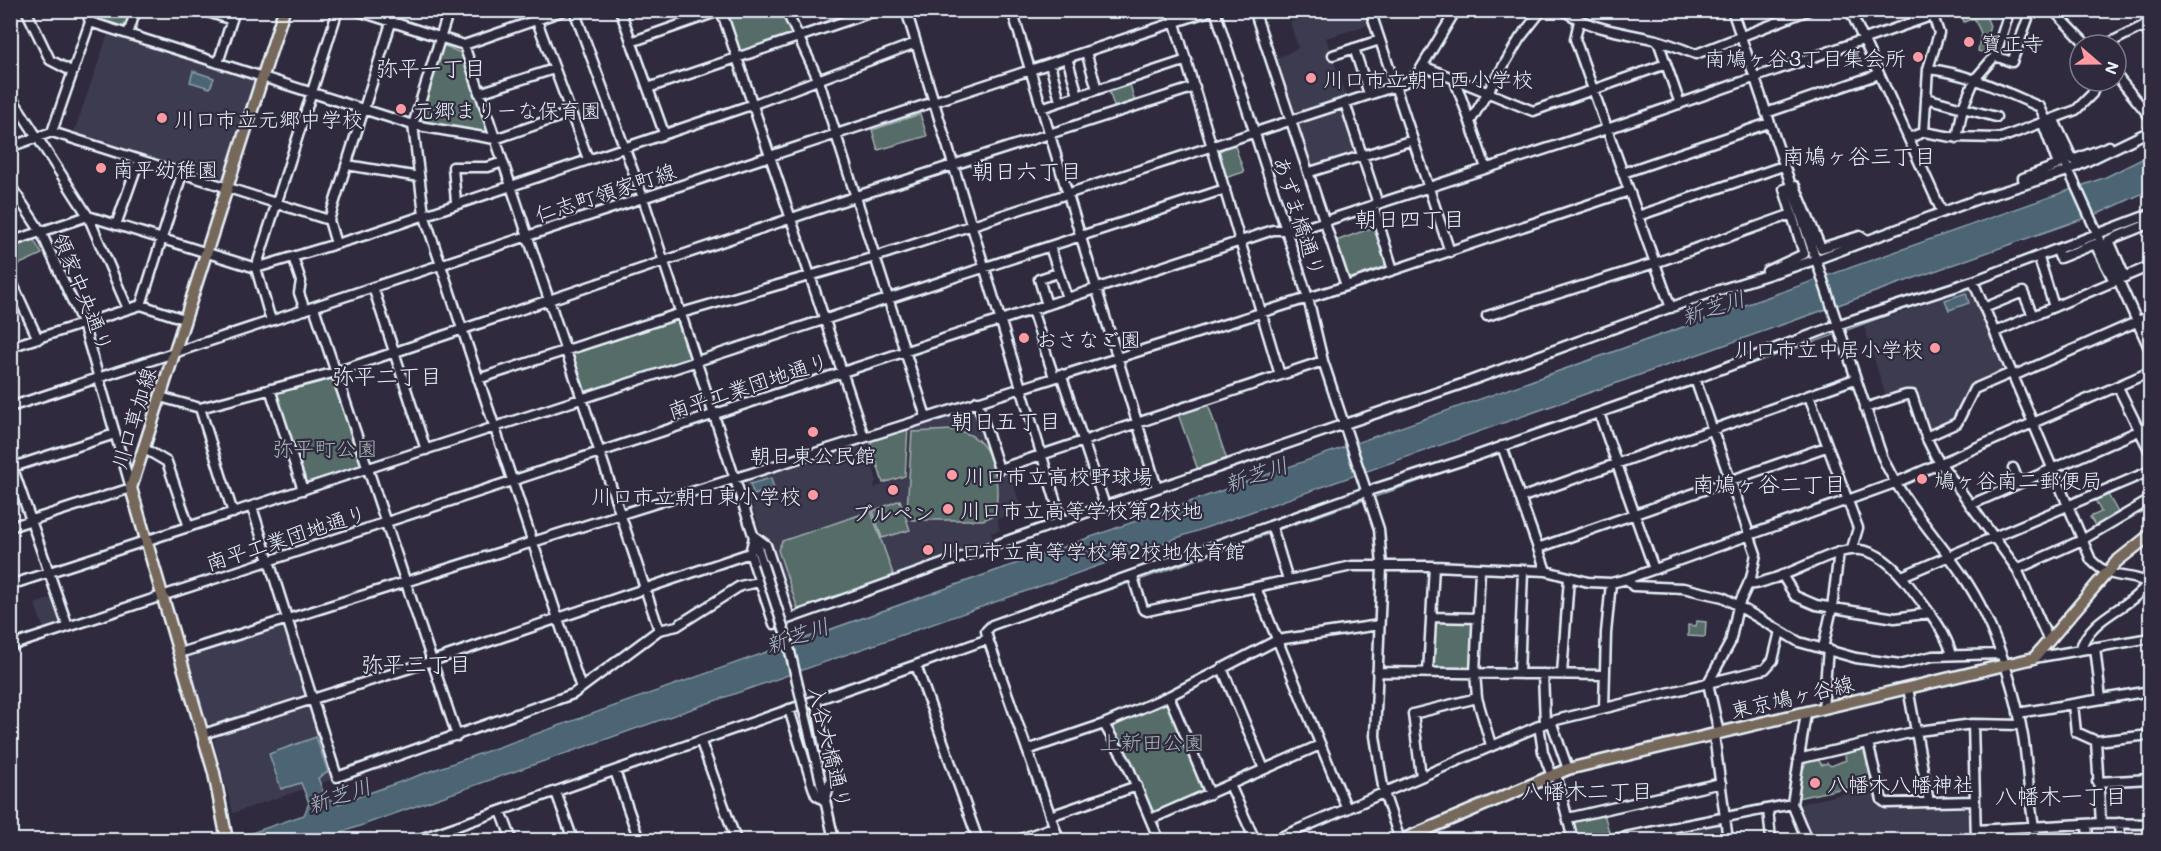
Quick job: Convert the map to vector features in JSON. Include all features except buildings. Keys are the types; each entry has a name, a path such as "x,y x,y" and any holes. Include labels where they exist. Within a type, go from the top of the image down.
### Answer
{"main road":[{"name":"川口草加線","path":"228,840 203,734 131,488 141,463 173,353 284,10"},
{"path":"2034,658 2048,639 2129,550 2151,535"},
{"name":"東京鳩ヶ谷線","path":"1401,840 1568,769 2034,658"}],"street":[{"path":"26,10 50,60 73,72"},
{"path":"52,132 90,22 86,10"},
{"path":"128,34 136,10"},
{"path":"202,10 232,20"},
{"path":"218,63 235,10"},
{"path":"272,321 256,268 338,10"},
{"path":"355,10 464,45 566,10"},
{"path":"336,244 328,220 395,10"},
{"path":"449,10 412,125 424,214 531,543 581,688"},
{"path":"533,10 588,159"},
{"name":"入谷大橋通り","path":"574,10 643,198 754,536 793,661 834,838"},
{"path":"620,10 664,133"},
{"path":"786,10 819,81 926,417"},
{"path":"846,10 848,20"},
{"path":"648,88 878,10"},
{"path":"906,10 1062,522"},
{"path":"1012,10 1115,357 1157,488"},
{"path":"1171,10 1280,375"},
{"name":"仁志町領家町線","path":"10,407 1213,10"},
{"name":"あずま橋通り","path":"1213,10 1308,298 1323,361 1367,489"},
{"path":"1254,10 1293,120 1346,286"},
{"path":"1370,10 1450,252"},
{"path":"478,379 681,312 875,257 1396,86 1412,79 1423,66 1456,10"},
{"path":"1470,122 1520,38 1542,10"},
{"path":"1563,10 1579,21 1614,33 1658,41 1696,54 1809,10"},
{"path":"1732,10 1882,456 1895,483 1978,601 2001,654 2021,724 2037,840"},
{"path":"1850,10 1942,212"},
{"name":"南平工業団地通り","path":"10,646 1273,230 1286,230 1326,221 1607,129 1948,10"},
{"path":"1957,138 1963,107 1975,79 1995,56 2007,19 2004,10"},
{"path":"1995,56 2012,63 2031,10"},
{"path":"2053,10 2075,33"},
{"path":"2061,18 2074,10"},
{"path":"631,42 722,11 864,437"},
{"path":"1923,132 1928,69 1939,33 1933,16"},
{"path":"2128,34 2151,19"},
{"path":"1579,21 1575,39 1671,308"},
{"path":"90,22 412,125 495,139 570,113"},
{"path":"2143,26 2151,36"},
{"path":"1334,55 1380,40"},
{"path":"1658,41 1680,104"},
{"path":"10,242 88,216 256,268 336,244 754,104 916,43"},
{"path":"464,45 659,630"},
{"path":"1354,48 1369,94"},
{"path":"1086,52 1097,89"},
{"path":"1067,58 1078,95"},
{"path":"1041,108 1186,60"},
{"path":"1050,64 1060,101"},
{"path":"1423,66 1533,111 1666,64"},
{"path":"479,93 554,69"},
{"path":"1928,69 1950,71 1975,79 2040,107 2151,350"},
{"path":"1766,113 1879,74"},
{"path":"1454,78 1486,168"},
{"path":"160,397 200,408 336,372 664,263 856,196 1195,87"},
{"path":"2128,89 2151,117"},
{"path":"1909,138 1923,132 1957,138 1993,139 2048,122 2083,104 2092,93"},
{"path":"10,95 88,216 128,309"},
{"path":"1926,98 1996,117"},
{"path":"1345,103 1393,270"},
{"path":"2048,122 2073,160 2109,146 2113,150"},
{"path":"2024,184 2023,178 2058,165 2048,122"},
{"path":"1623,173 1769,123"},
{"path":"790,618 766,545 754,536 750,553 773,623 790,618 1105,506 1344,424 1766,274 1816,262 1866,240 1942,212 2069,170 2151,131"},
{"path":"10,147 52,132 328,220"},
{"path":"1310,172 1413,140"},
{"path":"117,225 139,160"},
{"path":"456,202 453,167 489,167 503,162"},
{"path":"347,165 419,177"},
{"path":"1638,216 1784,166"},
{"path":"141,304 182,174"},
{"name":"領家中央通り","path":"10,185 41,232 83,324 131,488"},
{"path":"1766,274 1768,268 1804,254 1784,189 1795,186 1821,248 1860,236 1866,240"},
{"path":"10,585 1225,189"},
{"path":"180,653 1346,286 1629,191"},
{"path":"1487,316 1655,263 1792,214"},
{"path":"1059,840 988,639 986,631 993,626 1272,527 1367,489 1502,446 1695,379 1836,323 2039,258 2147,215 2146,225 2109,240 2119,280"},
{"path":"2057,250 2060,258 2095,244 2119,280"},
{"path":"1050,247 1067,298"},
{"path":"293,257 301,280 299,293 305,310"},
{"path":"2039,258 2054,307"},
{"path":"1995,333 2151,266"},
{"path":"1047,305 1039,279 1058,273"},
{"path":"10,278 38,339"},
{"path":"1973,281 2091,560 2107,574 2148,580 2138,594 2093,625 2080,650"},
{"path":"374,287 426,450"},
{"path":"1984,308 2023,292 2033,316"},
{"path":"10,347 141,304 184,320"},
{"path":"314,306 457,736"},
{"path":"1032,310 1084,441 1105,506"},
{"path":"1926,438 1957,423 1974,389 2151,316"},
{"path":"977,401 999,469 1323,361"},
{"path":"1133,577 1143,609 1147,611 1338,568 1434,566 1480,570 1546,571 1569,578 1611,583 1895,483 2151,372"},
{"path":"1695,379 1732,480 1756,560 1738,606 1730,643 1708,683 1717,734 1728,840"},
{"path":"1520,498 1855,379"},
{"path":"2118,387 2151,452"},
{"path":"270,390 303,490"},
{"path":"1864,408 1910,394 1926,438 1940,463 2017,569 2048,639"},
{"path":"1809,396 1826,447 1858,528 1852,548"},
{"path":"200,408 233,513"},
{"path":"1599,413 1654,569"},
{"path":"1970,505 2151,426"},
{"path":"68,627 11,465 115,434"},
{"path":"1502,446 1546,571"},
{"path":"1538,548 1826,447"},
{"path":"145,449 167,462 189,527"},
{"path":"123,464 141,463"},
{"path":"2013,468 2019,483"},
{"path":"1902,576 2151,471"},
{"path":"10,527 131,488"},
{"path":"1367,489 1379,529 1382,566 1375,736 1384,793 1401,840"},
{"path":"2017,569 2082,540 2151,500"},
{"path":"252,507 338,777 573,694 659,630 677,626 740,586 759,582"},
{"path":"1272,527 1288,580"},
{"path":"1748,584 1782,575 1852,548 1885,559 1902,576 1944,633 1952,655"},
{"path":"1823,708 1826,648 1839,552"},
{"path":"203,734 432,661 750,553"},
{"path":"1428,673 1434,566"},
{"path":"1480,570 1475,673 1478,698 1491,745"},
{"path":"1519,674 1523,571"},
{"path":"1782,575 1791,592 1803,601 1895,618 1930,613"},
{"path":"1562,674 1569,578"},
{"path":"1627,579 1631,586 1683,588 1723,597 1799,642 1856,658 1894,663 1952,655 2001,654"},
{"path":"1604,707 1604,675 1611,583"},
{"path":"1256,588 1347,809"},
{"path":"1431,617 1478,618"},
{"path":"1027,750 1104,724 1169,696 1277,640 1379,625"},
{"path":"1274,840 1545,723 1765,669 1773,660 1780,631"},
{"path":"2034,658 2151,638"},
{"path":"417,840 701,742 988,639"},
{"path":"2095,647 2101,699"},
{"path":"916,665 978,840"},
{"path":"1222,668 1264,770"},
{"path":"1377,672 1604,675"},
{"path":"1543,674 1545,723 1543,752 1554,775 1574,840"},
{"path":"1908,688 1918,731 1929,802"},
{"path":"2018,713 2151,691"},
{"path":"1169,696 1210,794"},
{"path":"1421,776 1413,714 1478,698"},
{"path":"789,709 816,795 825,801 830,783 816,700"},
{"path":"2073,705 2076,732 2096,741 2151,735"},
{"path":"1806,712 1792,804 1807,840"},
{"path":"1545,723 1568,769"},
{"path":"1104,724 1137,786 1151,819 1156,840"},
{"path":"1798,759 1918,731 1973,724 2021,724"},
{"path":"1973,724 1976,840"},
{"path":"2096,741 2101,823"},
{"path":"701,742 736,840"},
{"path":"1868,743 1882,800 1886,803 1974,801"},
{"path":"1151,819 1320,745"},
{"path":"615,771 639,840"},
{"path":"2097,782 2151,779"},
{"path":"1568,818 1721,783"},
{"path":"1230,785 1255,840"},
{"path":"1050,816 1137,786"},
{"path":"556,792 573,840"},
{"path":"1610,840 1792,804"},
{"path":"1768,809 1772,840"},
{"path":"501,811 512,840"},
{"path":"1976,830 2101,823 2151,824"},
{"path":"2119,823 2120,840"},
{"path":"2087,824 2088,840"},
{"path":"1018,840 1053,827"},
{"path":"822,840 834,838"}],"shaded area":[{"name":"川口市立朝日西小学校","path":"1323,11 1367,11 1371,24 1326,38 1346,97 1341,100 1358,152 1357,155 1315,168 1311,166 1276,59 1298,48 1290,22"},
{"name":"川口市立元郷中学校","path":"109,31 255,78 249,98 251,101 224,181 221,183 73,135"},
{"name":"川口市立中居小学校","path":"1972,287 2008,369 1972,388 1955,422 1926,433 1915,389 1886,397 1864,326"},
{"name":"川口市立高等学校第2校地","path":"976,407 998,473 1009,470 1022,511 997,519 1000,530 991,533 995,543 799,611 795,610 771,541 760,531 745,479 866,443 877,481 874,484 876,490 876,487 907,477 910,428"},
{"path":"54,597 62,619 60,623 44,629 35,604"},
{"path":"283,624 307,693 305,697 216,726 207,722 188,656"},
{"path":"307,705 310,707 334,779 233,813 214,742 217,735"},
{"path":"1874,786 1881,806 1971,804 1974,840 1812,840 1800,804"},
{"path":"1724,823 1726,840 1637,840 1687,829"}],"green space":[{"path":"90,11 133,11 127,27 123,29 94,21"},
{"path":"735,11 782,11 793,32 791,36 742,53 739,51 727,17"},
{"path":"1984,11 1990,26 1989,44 1997,46 1995,52 1987,54 1978,51 1981,33 1974,18 1964,22 1961,13"},
{"path":"443,45 463,54 490,131 488,134 419,124 417,120"},
{"path":"1129,81 1135,102 1115,109 1108,88"},
{"path":"920,114 927,136 878,150 872,130"},
{"path":"1234,143 1244,172 1225,178 1218,152"},
{"path":"1374,227 1386,263 1383,269 1353,279 1348,278 1336,241"},
{"path":"34,240 42,254 11,268 11,247"},
{"path":"673,319 677,320 690,359 587,395 582,393 570,354 572,352"},
{"name":"弥平町公園","path":"331,376 365,468 306,487 274,394 277,390"},
{"path":"1208,404 1227,460 1198,470 1178,414"},
{"path":"908,428 905,476 883,483 870,441"},
{"name":"川口市立高校野球場","path":"953,430 967,433 978,440 992,461 997,488 995,515 983,520 912,520 907,510 912,432"},
{"path":"2106,491 2120,516 2097,529 2090,517 2101,512 2094,497"},
{"path":"900,500 910,530 882,538 873,511"},
{"path":"871,511 894,577 798,609 778,550 782,541"},
{"path":"1435,620 1474,621 1470,670 1431,668"},
{"path":"1697,621 1706,622 1705,637 1688,636 1688,625 1696,626"},
{"name":"上新田公園","path":"1166,701 1204,790 1154,814 1111,728 1112,725"},
{"path":"1865,747 1873,782 1797,798 1797,782 1807,761 1816,757 1822,765 1827,763 1831,766 1846,760 1844,752"},
{"path":"1604,813 1610,836 1593,840 1576,840 1573,820"}],"water":[{"path":"193,71 214,78 210,88 190,82"},
{"path":"2150,155 2150,190 2102,212 320,840 231,840 304,815 309,803 301,783 281,789 269,754 316,737 328,772 318,778 325,797 338,804 2106,177"},
{"path":"1966,293 1969,303 1949,310 1945,300"},
{"path":"771,478 774,489 754,495 750,484"}],"waterway":[{"path":"2042,261 2055,256"},
{"path":"1988,280 2038,262"},
{"path":"1844,331 1961,289"},
{"path":"1700,382 1837,334"},
{"path":"1604,416 1693,385"},
{"path":"1508,450 1596,418"},
{"path":"1372,498 1500,452"},
{"path":"1275,531 1364,500"},
{"path":"1137,581 1271,533"},
{"path":"991,631 1132,582"}],"place":[{"name":"寶正寺","path":"1969,42"},
{"name":"南鳩ヶ谷3丁目集会所","path":"1918,57"},
{"name":"川口市立朝日西小学校","path":"1311,78"},
{"name":"元郷まりーな保育園","path":"401,109"},
{"name":"川口市立元郷中学校","path":"162,118"},
{"name":"南平幼稚園","path":"101,168"},
{"name":"おさなご園","path":"1024,338"},
{"name":"川口市立中居小学校","path":"1935,348"},
{"name":"朝日東公民館","path":"813,432"},
{"name":"川口市立高校野球場","path":"952,475"},
{"name":"鳩ヶ谷南二郵便局","path":"1922,479"},
{"name":"ブルペン","path":"893,490"},
{"name":"川口市立朝日東小学校","path":"813,495"},
{"name":"川口市立高等学校第2校地","path":"948,509"},
{"name":"川口市立高等学校第2校地体育館","path":"928,550"},
{"name":"八幡木八幡神社","path":"1815,783"}],"district":[{"name":"弥平一丁目","path":"431,67"},
{"name":"南鳩ヶ谷三丁目","path":"1859,155"},
{"name":"朝日六丁目","path":"1027,170"},
{"name":"朝日四丁目","path":"1410,218"},
{"name":"弥平二丁目","path":"387,375"},
{"name":"朝日五丁目","path":"1006,420"},
{"name":"南鳩ヶ谷二丁目","path":"1769,483"},
{"name":"弥平三丁目","path":"416,663"},
{"name":"八幡木二丁目","path":"1587,790"},
{"name":"八幡木一丁目","path":"2061,795"}],"water label":[{"name":"新芝川","path":"1713,307"},
{"name":"新芝川","path":"1256,474"},
{"name":"新芝川","path":"797,635"},
{"name":"新芝川","path":"339,795"}]}
